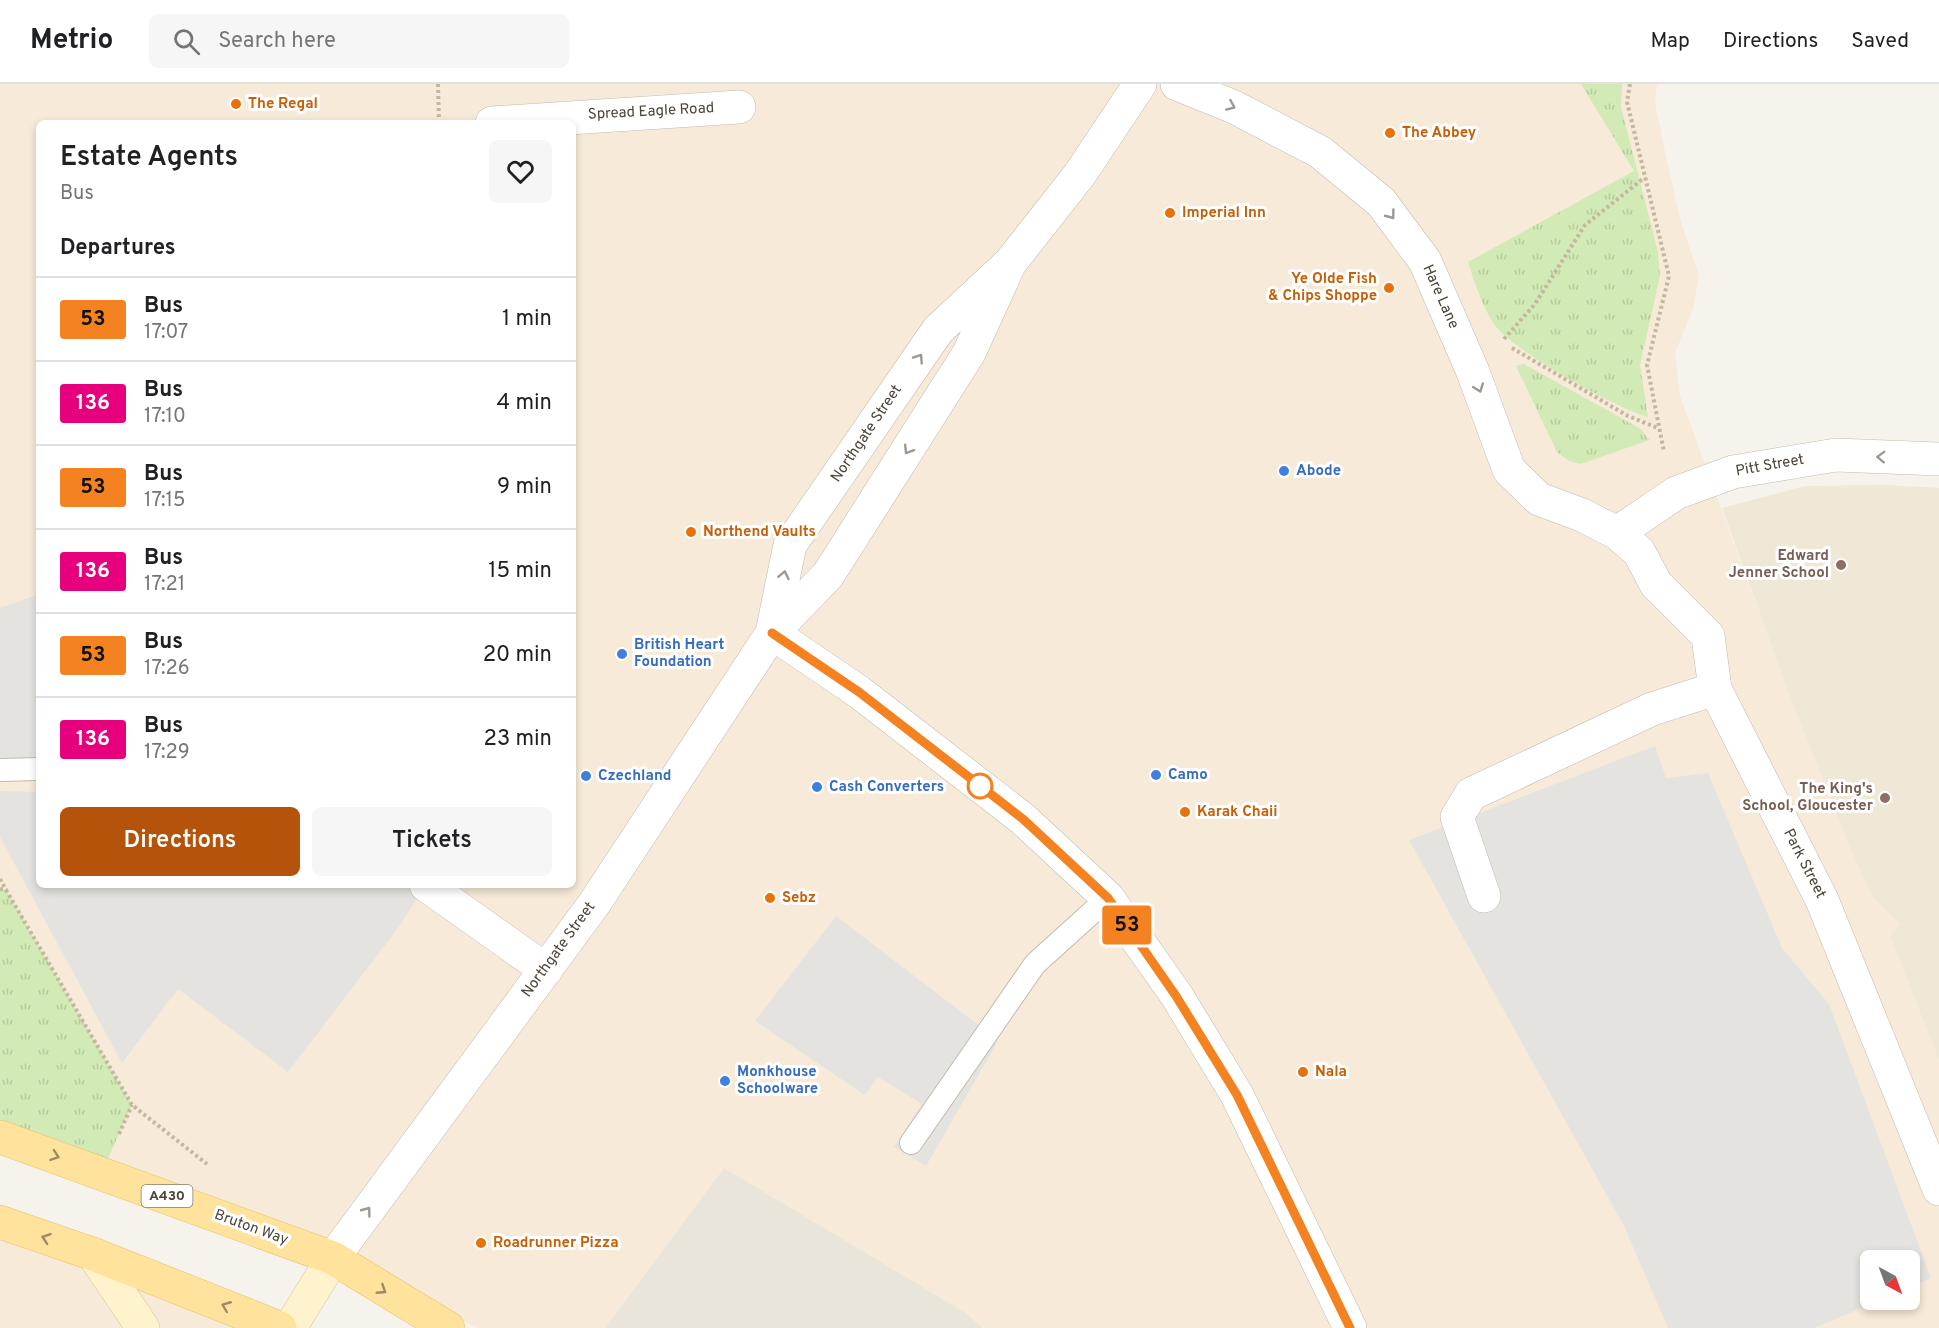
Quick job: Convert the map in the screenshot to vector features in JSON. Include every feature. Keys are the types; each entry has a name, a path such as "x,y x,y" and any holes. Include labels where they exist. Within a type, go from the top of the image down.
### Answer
{"main road":[{"name":"Bruton Way","path":"0,1137 333,1258"},
{"path":"0,1222 93,1254 280,1328"},
{"path":"93,1254 143,1328"},
{"path":"290,1328 333,1258"},
{"name":"A430","path":"333,1258 448,1328"}],"street":[{"name":"Northgate Street","path":"772,633 790,545 938,330 1010,262 1080,174 1140,84"},
{"name":"Hare Lane","path":"1177,84 1234,107 1320,152 1381,202 1425,261 1473,372 1509,470 1539,499 1582,515 1617,532"},
{"name":"Spread Eagle Road","path":"538,120 740,107"},
{"name":"Northgate Street","path":"333,1258 594,904 772,633 828,575 964,362 1010,262"},
{"name":"Pitt Street","path":"1617,532 1676,493 1733,472 1836,455 1939,459"},
{"name":"Park Street","path":"1617,532 1639,552 1656,584 1708,636 1715,689 1822,900 1939,1189"},
{"path":"772,633 859,692 1023,819 1108,898 1176,996 1237,1095 1350,1328"},
{"path":"1484,896 1457,817 1471,794 1652,709 1715,689"},
{"path":"430,888 546,970"}],"lane":[{"path":"0,770 36,769"},
{"path":"911,1143 1035,964 1108,898"}],"path":[{"path":"438,84 439,120"},
{"path":"1630,84 1627,102 1670,276 1647,365 1658,428 1676,493"},
{"path":"1644,178 1585,225 1535,304 1502,341 1628,416 1658,428"},
{"path":"0,879 132,1105"},
{"path":"0,889 6,890"}],"shaded area":[{"path":"0,84 1657,84 1655,103 1667,162 1682,226 1699,275 1693,309 1675,353 1680,396 1787,689 1849,842 1872,896 1900,924 1939,1049 1939,1328 983,1328 966,1313 724,1168 605,1328 478,1328 333,1258 0,1137"},
{"path":"1885,485 1939,488 1939,1059 1890,936 1900,924 1872,896 1852,852 1787,689 1722,508 1805,486"},
{"path":"36,595 36,769 0,770 0,608"},
{"path":"1655,746 1666,778 1708,773 1782,948 1829,1004 1931,1278 1920,1283 1920,1250 1860,1250 1860,1309 1814,1328 1668,1328 1624,1226 1409,840"},
{"path":"0,791 36,792 36,888 425,888 395,932 288,1072 178,989 122,1063 0,837"},
{"path":"836,916 977,1024 997,1043 926,1166 894,1147 922,1104 878,1077 865,1095 755,1021"},
{"path":"724,1167 966,1313 983,1328 605,1328"},
{"path":"0,1222 280,1328 0,1328"}],"green space":[{"path":"1581,84 1622,84 1621,107 1658,252 1660,276 1640,365 1648,417 1592,392 1547,366 1510,340 1493,323 1480,297 1468,262 1634,171"},
{"path":"1524,364 1642,430 1649,440 1581,464 1569,461 1557,452 1516,366"},
{"path":"0,889 6,890 132,1105 102,1172 0,1137"}],"bus line":[{"name":"53","path":"772,633 859,692 1023,819 1108,898 1176,996 1237,1095 1350,1328"}],"place":[{"name":"The Regal","path":"236,104"},
{"name":"The Abbey","path":"1390,133"},
{"name":"Imperial Inn","path":"1170,213"},
{"name":"Ye Olde Fish & Chips Shoppe","path":"1389,288"},
{"name":"Abode","path":"1284,471"},
{"name":"Northend Vaults","path":"691,532"},
{"name":"Edward Jenner School","path":"1841,565"},
{"name":"British Heart Foundation","path":"622,654"},
{"name":"Camo","path":"1156,775"},
{"name":"Czechland","path":"586,776"},
{"name":"Cash Converters","path":"817,787"},
{"name":"The King's School, Gloucester","path":"1885,798"},
{"name":"Karak Chaii","path":"1185,812"},
{"name":"Sebz","path":"770,898"},
{"name":"Nala","path":"1303,1072"},
{"name":"Monkhouse Schoolware","path":"725,1081"},
{"name":"Roadrunner Pizza","path":"481,1243"}]}
